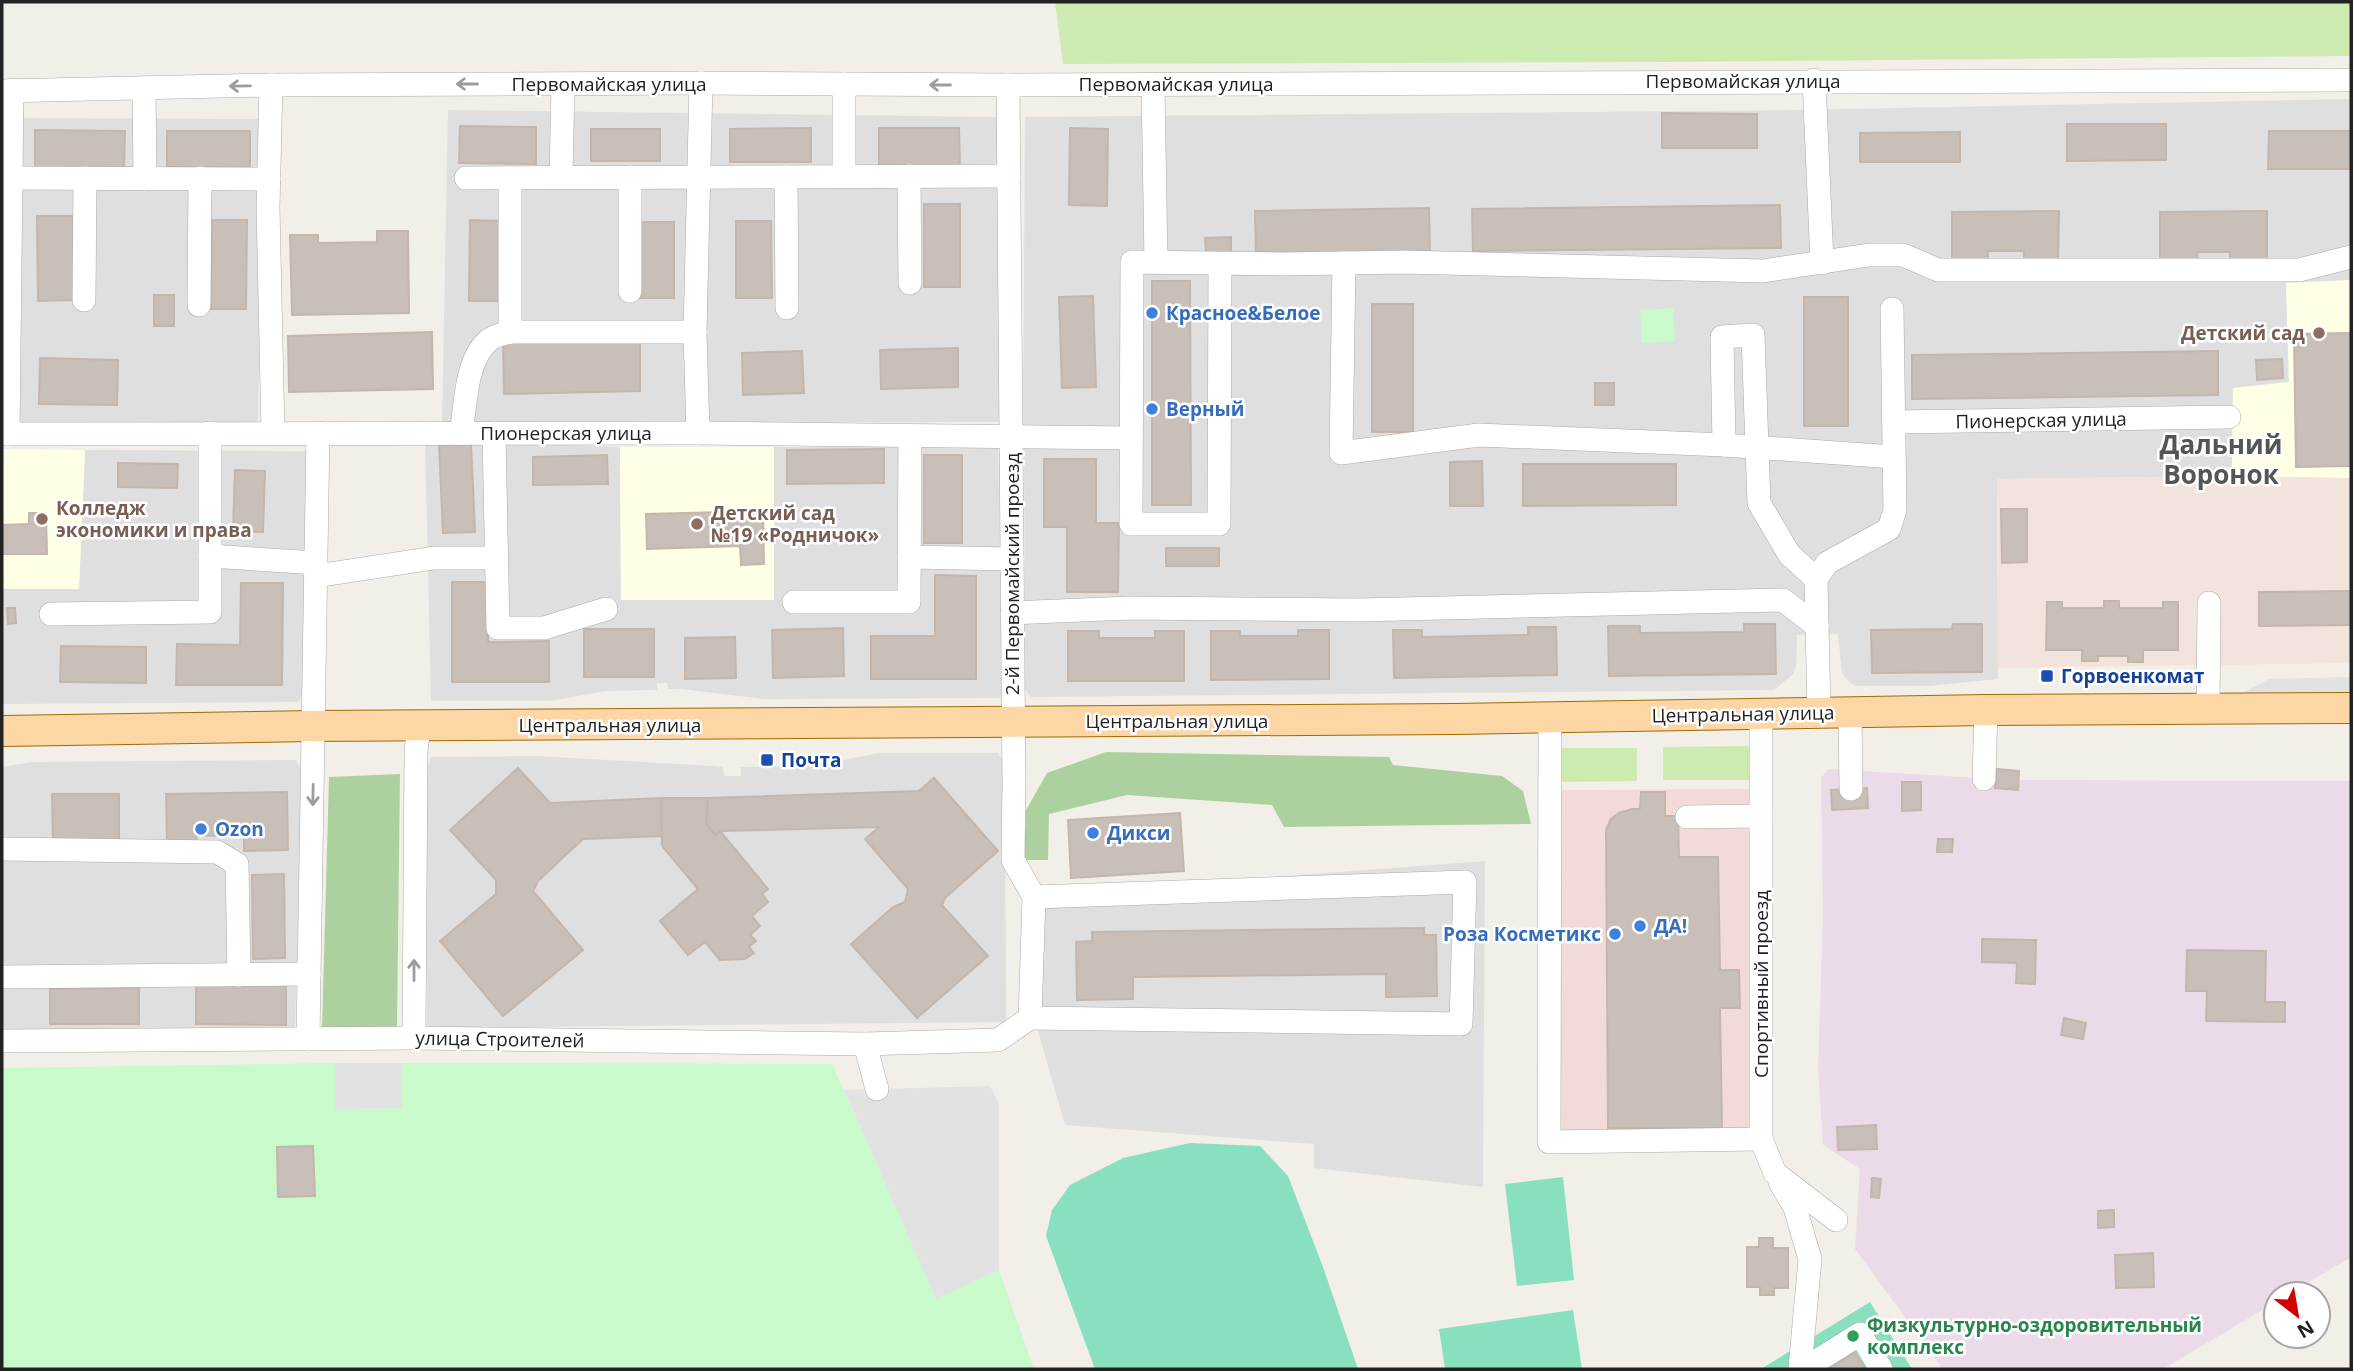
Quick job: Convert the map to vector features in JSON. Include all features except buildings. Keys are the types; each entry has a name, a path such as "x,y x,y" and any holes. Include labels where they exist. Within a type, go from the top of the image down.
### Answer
{"main road":[{"name":"Центральная улица","path":"2,731 313,726 1455,719 1986,710 2351,708"}],"street":[{"path":"1814,80 1822,263"},
{"name":"Первомайская улица","path":"7,90 271,85 701,83 1008,85 2351,80"},
{"path":"698,433 695,332 701,83"},
{"path":"561,177 564,84"},
{"path":"844,84 844,176"},
{"path":"1153,84 1156,261"},
{"path":"271,85 269,289 273,433"},
{"name":"2-й Первомайский проезд","path":"1008,85 1013,860 1034,897"},
{"path":"144,88 145,178"},
{"path":"5,435 7,90"},
{"path":"909,176 911,283"},
{"path":"466,178 1009,176"},
{"path":"630,177 630,291"},
{"path":"786,177 787,308"},
{"path":"6,178 269,179"},
{"path":"84,300 85,178"},
{"path":"199,305 201,178"},
{"path":"510,178 510,332"},
{"path":"1220,264 1219,524 1131,524 1132,262 1403,262 1763,271 1869,256 1903,255 1938,270 2299,270 2351,257"},
{"path":"1343,263 1341,453 1479,435 1724,445 1894,457"},
{"path":"1819,713 1816,579 1827,563 1889,529 1895,510 1892,309"},
{"path":"461,433 472,369 478,354 490,340 510,332 695,332"},
{"path":"1724,445 1722,337 1753,335 1759,503 1789,554 1816,579"},
{"name":"Пионерская улица","path":"1894,422 2229,417"},
{"path":"51,614 210,612 209,433"},
{"path":"308,1039 318,433"},
{"path":"494,433 498,628 544,628 606,609"},
{"name":"Пионерская улица","path":"5,435 698,433 1131,438"},
{"path":"794,603 909,602 910,436"},
{"path":"210,556 316,570 434,558 496,558"},
{"path":"909,558 1012,559"},
{"path":"1012,613 1130,608 1359,610 1783,600 1817,626"},
{"path":"2208,710 2209,603"},
{"path":"1984,779 1986,710"},
{"path":"1850,713 1851,789"},
{"name":"Спортивный проезд","path":"1761,714 1761,1139 1775,1173 1795,1208 1810,1259 1802,1369"},
{"path":"1549,716 1549,1142 1761,1139"},
{"path":"414,1038 416,751 419,726"},
{"path":"1687,817 1761,816"},
{"path":"2,849 217,852 237,864 239,975"},
{"path":"1465,882 1461,1024 1030,1018 1034,897 1465,882"},
{"path":"2,977 309,974"},
{"name":"улица Строителей","path":"2,1041 414,1038 865,1044 998,1040 1030,1018"},
{"path":"865,1044 877,1089"},
{"path":"1775,1173 1836,1220"},
{"path":"1802,1369 1860,1334 1881,1369"}],"shaded area":[{"path":"2351,99 2351,280 2286,284 2289,383 2233,388 2232,476 1997,479 1998,679 1929,686 1856,686 1842,673 1838,634 1797,635 1796,667 1793,674 1774,690 1031,697 1025,689 1024,448 1138,450 1023,426 1025,117 1794,110"},
{"path":"448,110 999,117 999,422 442,423"},
{"path":"2,118 264,119 258,424 2,424"},
{"name":"Детский сад","path":"2351,280 2351,478 2232,476 2233,388 2289,382 2286,283"},
{"path":"425,439 620,447 621,600 774,599 774,447 998,447 1003,694 1000,698 764,699 668,689 667,683 657,683 657,690 606,691 550,701 431,701"},
{"name":"Детский сад №19 «Родничок»","path":"620,447 774,447 774,600 621,600"},
{"name":"Колледж экономики и права","path":"2,449 85,450 79,589 2,589"},
{"path":"85,450 307,451 304,692 298,702 2,704 2,589 79,589"},
{"path":"2232,476 2351,478 2351,663 1998,668 1997,479"},
{"path":"2351,677 2351,693 2238,695 2269,679"},
{"path":"879,753 998,753 1005,764 1006,1022 427,1028 427,768 431,757 536,756 714,766 723,767 724,776 741,776 741,767 813,766"},
{"path":"296,760 302,772 295,1030 2,1031 2,767 32,762"},
{"path":"1828,769 1995,779 1996,769 2019,771 2019,780 2351,781 2351,1257 2312,1280 2262,1280 2262,1310 2163,1369 1943,1369 1855,1249 1860,1169 1823,1145 1818,1070 1823,917 1821,778"},
{"path":"1758,789 1753,1134 1559,1135 1553,790"},
{"path":"1485,861 1483,1187 1314,1168 1314,1144 1065,1125 1036,1024 1035,895"},
{"path":"335,1063 402,1063 402,1108 335,1109"},
{"path":"990,1086 999,1104 999,1270 936,1299 844,1090"}],"green space":[{"path":"1055,2 2351,2 2351,56 1063,64"},
{"path":"1673,308 1675,341 1642,343 1640,310"},
{"path":"1748,746 1752,780 1663,780 1663,747"},
{"path":"1562,748 1637,748 1637,781 1558,782 1559,754"},
{"path":"1106,752 1389,757 1393,765 1502,776 1523,791 1531,824 1284,827 1272,805 1127,795 1049,814 1048,860 1024,860 1026,810 1047,773"},
{"path":"400,774 397,1027 322,1029 329,777"},
{"path":"335,1063 335,1109 402,1108 402,1063 832,1064 936,1298 999,1270 1034,1369 2,1369 2,1068"},
{"path":"1190,1143 1260,1146 1288,1176 1358,1369 1095,1369 1046,1236 1052,1210 1070,1185 1123,1158"},
{"path":"1563,1177 1574,1280 1517,1286 1505,1184"},
{"name":"Физкультурно-оздоровительный комплекс","path":"1870,1302 1912,1369 1761,1369"},
{"path":"1573,1310 1582,1369 1445,1369 1439,1329"}],"place":[{"name":"Красное&Белое","path":"1152,313"},
{"name":"Детский сад","path":"2319,333"},
{"name":"Верный","path":"1152,409"},
{"name":"Колледж экономики и права","path":"42,519"},
{"name":"Детский сад №19 «Родничок»","path":"697,524"},
{"name":"Горвоенкомат","path":"2047,676"},
{"name":"Почта","path":"767,760"},
{"name":"Ozon","path":"201,829"},
{"name":"Дикси","path":"1093,833"},
{"name":"ДА!","path":"1640,926"},
{"name":"Роза Косметикс","path":"1615,934"},
{"name":"Физкультурно-оздоровительный комплекс","path":"1853,1336"}],"district":[{"name":"Дальний Воронок","path":"2221,460"}]}
